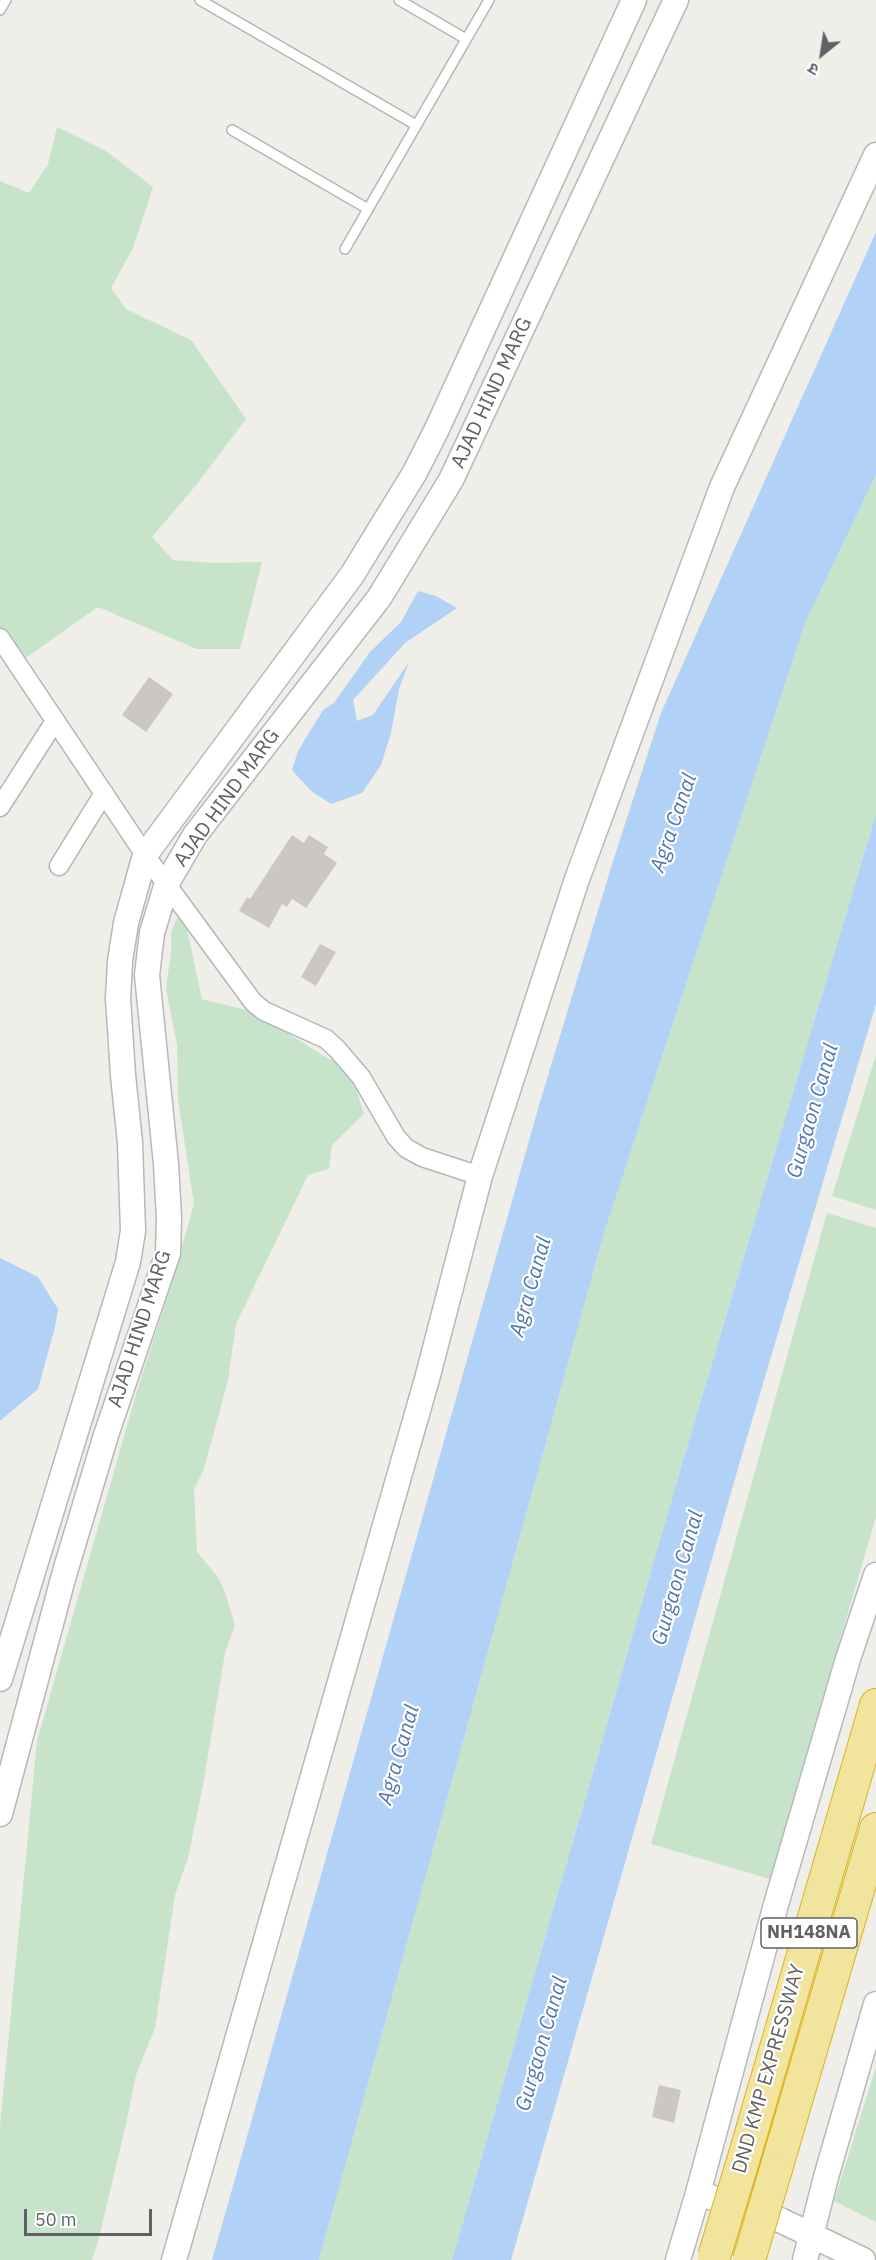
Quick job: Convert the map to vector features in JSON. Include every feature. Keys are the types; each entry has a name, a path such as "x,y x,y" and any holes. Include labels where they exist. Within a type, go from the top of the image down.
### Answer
{"highway":[{"name":"DND KMP EXPRESSWAY","path":"714,2259 876,1705"},
{"name":"DND KMP EXPRESSWAY","path":"749,2260 876,1829"}],"street":[{"path":"0,1679 128,1262 133,1231 130,1143 118,998 120,960 126,922 145,855 352,574 414,474 436,431 634,0"},
{"name":"AJAD HIND MARG","path":"0,1814 67,1564 106,1434 168,1253 166,1164 147,975 152,933 167,883 195,835 379,598 451,480 676,0"},
{"path":"174,2260 428,1379 480,1176 577,879 722,487 876,155"},
{"path":"0,638 145,855 253,1002 264,1011 326,1039 337,1049 361,1077 396,1137 406,1148 422,1157 480,1176"},
{"path":"0,807 55,721"},
{"path":"59,866 104,793"},
{"path":"678,2260 780,1889 848,1659 876,1575"},
{"path":"805,2260 826,2176 876,2004"},
{"path":"698,2193 780,2220 863,2260"}],"lane":[{"path":"0,10 6,0"},
{"path":"200,0 416,125"},
{"path":"399,0 466,39"},
{"path":"345,249 489,0"},
{"path":"232,130 368,209"}],"green space":[{"path":"57,127 106,151 153,187 133,248 111,288 126,309 191,340 246,419 197,484 152,537 173,560 214,563 262,562 240,649 197,649 98,607 17,664 0,639 0,181 29,193 48,164"},
{"path":"876,475 876,814 682,1464 452,2260 319,2260 605,1230 805,623"},
{"path":"182,906 202,999 254,1012 327,1058 349,1067 364,1114 332,1145 329,1169 308,1175 236,1324 228,1380 204,1469 194,1489 197,1552 218,1577 235,1625 225,1653 188,1858 175,1895 155,2028 136,2075 98,2242 92,2260 0,2260 0,2127 37,1741 137,1391 171,1286 194,1204 178,1099 177,1045 166,988 171,953 171,932"},
{"path":"876,1055 876,1210 832,1196"},
{"path":"827,1213 876,1228 876,1517 770,1879 651,1844"},
{"path":"876,2067 876,2222 834,2201"}],"water":[{"name":"Agra Canal","path":"876,232 876,475 805,623 605,1230 319,2260 212,2260 540,1102 613,861 661,713"},
{"path":"418,591 436,596 457,608 405,643 353,700 357,721 373,715 409,662 399,689 391,733 381,765 362,793 331,804 311,791 292,770 298,751 323,710 334,703 370,652 401,622"},
{"name":"Gurgaon Canal","path":"876,814 876,1004 745,1444 511,2260 452,2260 682,1464"},
{"path":"0,1258 38,1277 58,1309 38,1389 0,1421"}],"building":[{"path":"149,677 173,694 146,732 122,715"},
{"path":"292,835 304,843 309,835 328,847 324,854 337,863 306,908 292,899 287,907 282,904 269,928 239,911 247,897 250,899"},
{"path":"320,944 336,952 316,986 301,977"},
{"path":"659,2085 681,2090 674,2123 652,2117"}]}
